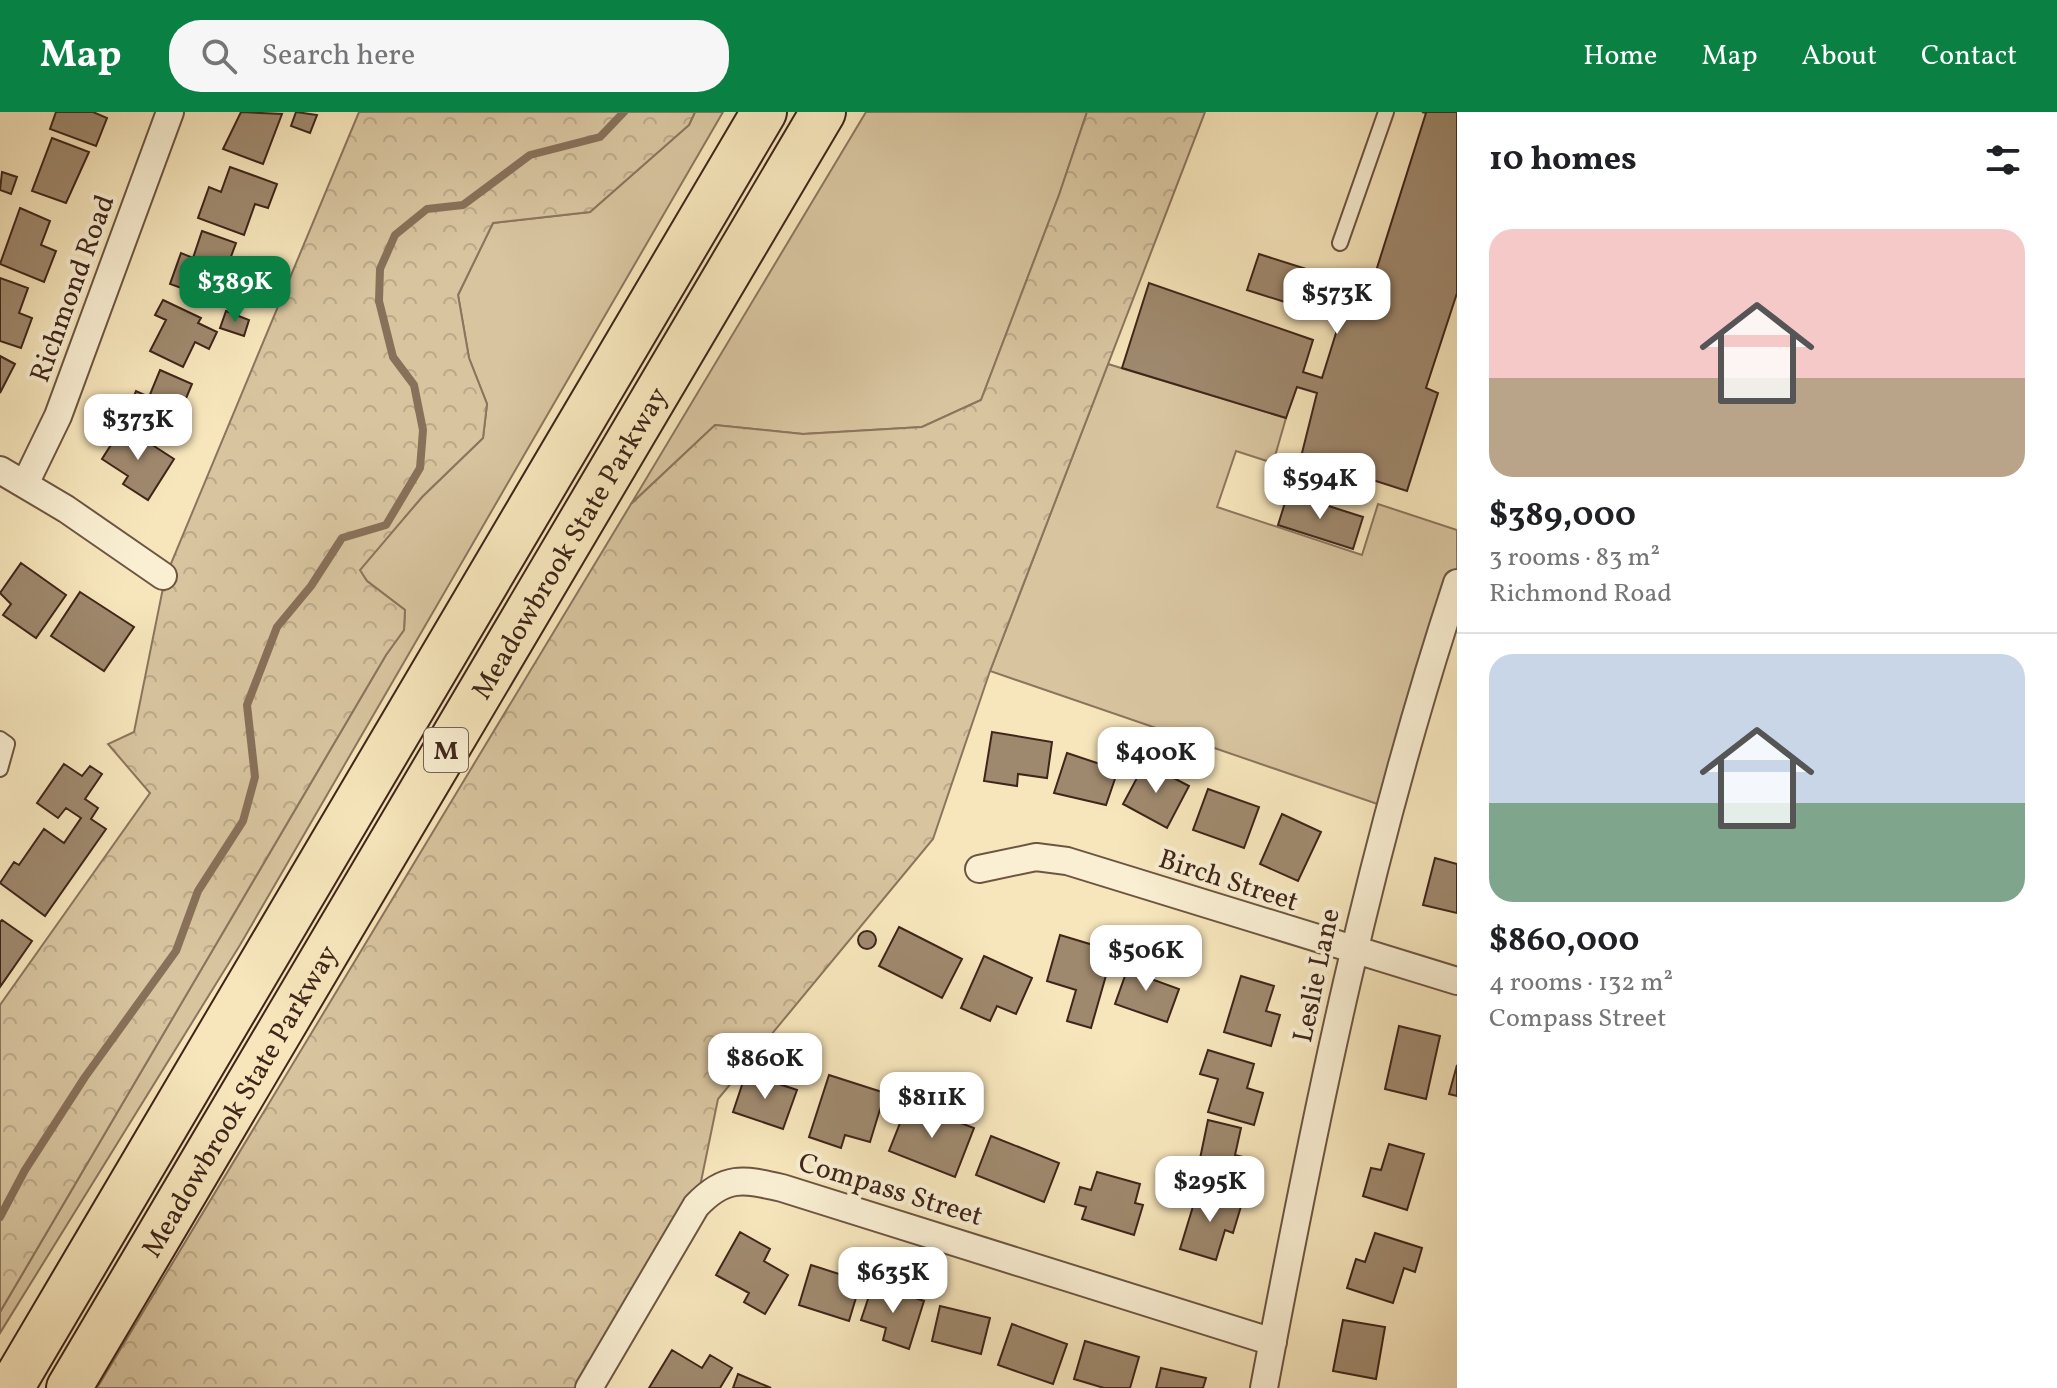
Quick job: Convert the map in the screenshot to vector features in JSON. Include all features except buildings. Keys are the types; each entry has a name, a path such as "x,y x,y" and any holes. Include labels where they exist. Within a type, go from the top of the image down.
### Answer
{"highway":[{"name":"Meadowbrook State Parkway","path":"11,1388 764,112"},
{"name":"Meadowbrook State Parkway","path":"69,1388 823,112"}],"street":[{"name":"Richmond Road","path":"25,484 58,416 170,112"},
{"path":"0,470 163,576"},
{"name":"Leslie Lane","path":"1264,1388 1351,951 1445,661 1457,583"},
{"name":"Birch Street","path":"979,869 1036,857 1067,861 1351,951 1457,981"},
{"name":"Compass Street","path":"589,1388 696,1206 710,1191 733,1181 782,1188 1273,1342"}],"lane":[{"path":"1340,243 1386,112"},
{"path":"0,739 7,744 0,769"}],"green space":[{"path":"359,112 695,112 689,125 590,212 493,223 458,295 469,358 487,404 483,438 422,497 360,570 367,581 405,610 404,630 386,655 0,1312 0,1005 150,793 108,744 134,732 165,578"},
{"path":"695,112 723,112 240,945 0,1333 0,1312 386,655 404,630 405,610 367,581 359,570 422,497 483,438 487,404 469,358 458,295 493,223 590,212 689,125"},
{"path":"866,112 1087,112 981,400 922,427 803,434 715,425 631,504"},
{"path":"1087,112 1205,112 990,671 933,839 718,1099 696,1206 589,1388 97,1388 631,504 715,425 803,434 922,427 981,400"},
{"path":"1108,364 1286,418 1273,463 1236,451 1217,507 1362,555 1378,504 1457,530 1457,583 1389,808 990,671"}],"waterway":[{"path":"0,1217 25,1170 85,1077 176,951 198,891 243,821 255,777 247,705 277,627 311,586 342,538 386,525 420,468 423,430 414,385 393,357 379,301 380,269 395,235 427,209 463,205 530,155 600,137 624,112"}]}
